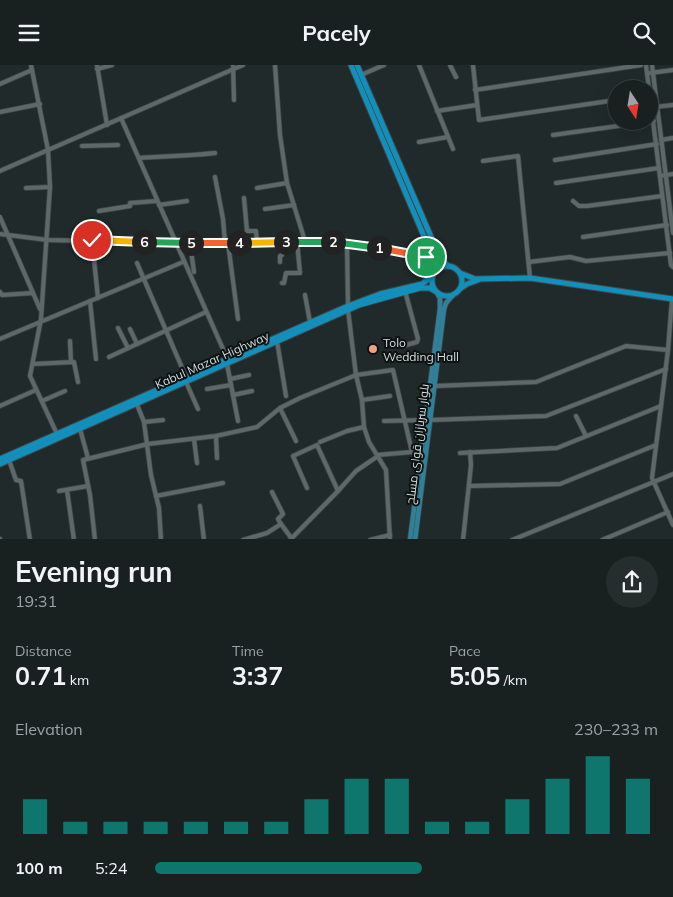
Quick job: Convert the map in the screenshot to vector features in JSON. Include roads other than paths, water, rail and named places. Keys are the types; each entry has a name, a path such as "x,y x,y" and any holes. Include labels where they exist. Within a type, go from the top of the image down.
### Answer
{"highway":[{"path":"351,65 435,262 432,281 436,292 445,296 453,295 472,282 483,279"},
{"path":"357,65 440,260 448,266 455,268 466,277 483,279 530,278 672,299"},
{"path":"433,274 440,267 448,266"},
{"path":"460,273 462,281 460,289"},
{"name":"Kabul Mazar Highway","path":"227,361 277,341 374,296 422,283 433,274"},
{"name":"Kabul Mazar Highway","path":"0,459 186,380 310,322 348,308 405,291 425,287 436,292"},
{"name":"Kabul Mazar Highway","path":"0,464 136,402"}],"main road":[{"name":"بلوار سربازان قوای مسلح","path":"415,539 440,303 436,292"},
{"name":"بلوار سربازان قوای مسلح","path":"410,539 444,309 446,303 453,295"}],"street":[{"path":"107,125 97,67 112,65"},
{"path":"0,171 121,119 233,67 243,65"},
{"path":"274,65 280,135 287,183 306,241"},
{"path":"361,75 384,65"},
{"path":"418,65 453,149"},
{"path":"450,65 456,77"},
{"path":"473,65 479,120 608,101"},
{"path":"590,65 591,72"},
{"path":"475,90 641,65"},
{"path":"646,65 648,80"},
{"path":"652,65 654,80"},
{"path":"0,84 32,67 48,150 50,187 48,239 40,323 30,377 57,434"},
{"path":"233,67 234,100"},
{"path":"647,74 673,70"},
{"path":"0,112 40,104"},
{"path":"437,111 477,105"},
{"path":"658,107 673,105"},
{"path":"658,114 672,211 673,233"},
{"path":"121,119 227,361 238,421"},
{"path":"552,135 608,127"},
{"path":"654,130 671,265 673,267"},
{"path":"419,142 448,137"},
{"path":"555,159 656,145 673,138"},
{"path":"82,147 118,145"},
{"path":"139,158 215,153"},
{"path":"483,161 518,156 530,278"},
{"path":"556,183 659,168"},
{"path":"660,176 673,174"},
{"path":"215,177 238,319"},
{"path":"258,188 287,183"},
{"path":"26,188 50,187"},
{"path":"573,201 580,206 587,206 662,196"},
{"path":"244,198 247,231 256,231 257,243"},
{"path":"99,211 130,204 187,201"},
{"path":"265,209 294,205"},
{"path":"664,211 672,211"},
{"path":"0,217 40,311"},
{"path":"583,237 672,224"},
{"path":"0,234 48,239 176,243 306,241 347,244 399,251 426,257 432,254"},
{"path":"92,240 98,298"},
{"path":"282,283 284,283 286,273 300,272 297,241"},
{"path":"280,262 282,242"},
{"path":"190,243 194,272"},
{"path":"347,244 348,308 356,375 362,400 364,427 369,442 386,470 390,537 370,539"},
{"path":"529,262 570,257 586,261 670,253"},
{"path":"0,339 183,262"},
{"path":"137,263 198,409"},
{"path":"405,291 418,339 417,342 406,345"},
{"path":"0,292 2,295 33,293"},
{"path":"305,295 310,322"},
{"path":"672,299 666,369 652,477 673,525"},
{"path":"90,301 96,359"},
{"path":"109,357 206,313"},
{"path":"118,328 128,349"},
{"path":"130,329 137,345"},
{"path":"70,341 71,362"},
{"path":"277,341 286,396"},
{"path":"434,386 536,382 626,346 668,350"},
{"path":"32,364 75,363 78,382"},
{"path":"384,421 546,415 666,369"},
{"path":"94,539 83,460 148,444 216,436 258,427 280,408 356,375 393,370 412,452 378,456 356,471 291,539 278,519 282,514 272,492"},
{"path":"230,379 249,375"},
{"path":"207,389 231,385"},
{"path":"0,406 36,390"},
{"path":"42,401 65,391"},
{"path":"233,395 252,391"},
{"path":"362,400 390,397"},
{"path":"136,402 144,422 159,508 161,539"},
{"path":"460,453 557,448 661,406"},
{"path":"280,408 296,441"},
{"path":"576,416 586,436"},
{"path":"144,422 163,420"},
{"path":"320,442 347,431 364,427"},
{"path":"80,429 88,458"},
{"path":"216,436 217,458"},
{"path":"194,439 197,463"},
{"path":"307,488 292,456 317,445 338,491"},
{"path":"469,485 560,484 656,445"},
{"path":"464,539 471,465 470,452"},
{"path":"8,460 16,481 21,481 30,539"},
{"path":"512,539 673,474"},
{"path":"156,495 223,483"},
{"path":"59,491 88,486"},
{"path":"67,490 74,539"},
{"path":"200,506 204,539"},
{"path":"602,539 668,513"},
{"path":"243,539 268,533 282,524"}],"place":[{"name":"Tolo Wedding Hall","path":"373,349"}]}
